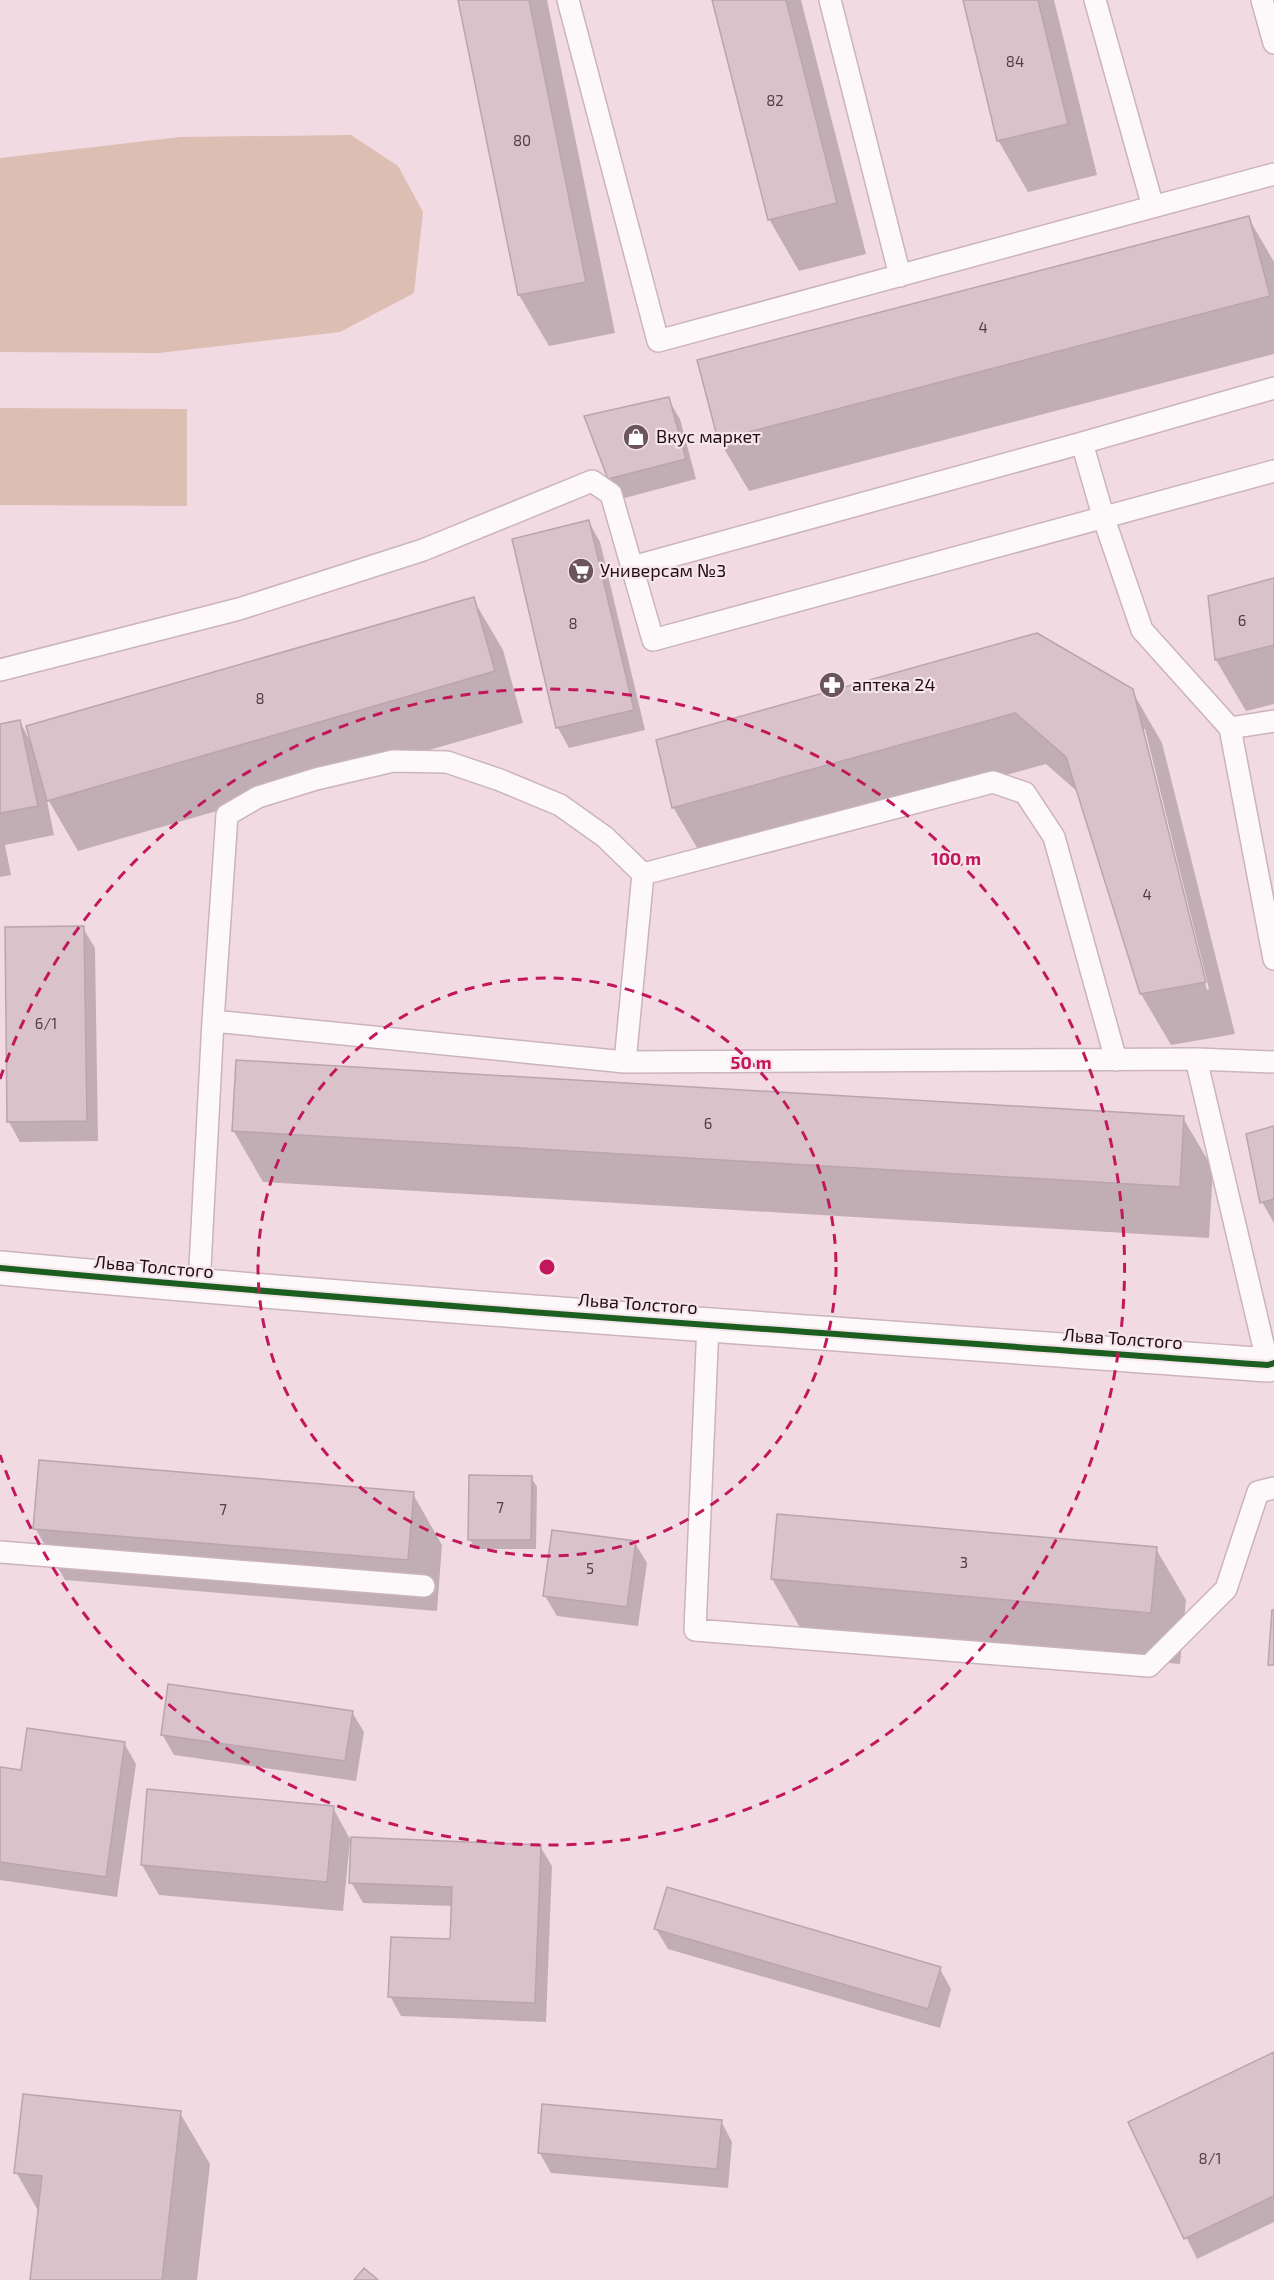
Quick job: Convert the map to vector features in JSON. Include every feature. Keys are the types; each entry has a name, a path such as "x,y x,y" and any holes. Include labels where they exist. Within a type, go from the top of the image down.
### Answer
{"street":[{"name":"Льва Толстого","path":"0,1268 199,1286 1271,1364"}],"lane":[{"path":"568,0 658,341 1274,174"},
{"path":"830,0 900,276"},
{"path":"1095,0 1153,207"},
{"path":"1263,0 1274,43"},
{"path":"632,567 1274,388"},
{"path":"1082,443 1104,519 1142,630 1230,728 1274,959"},
{"path":"0,670 239,609 423,549 592,482 611,494 653,640 1274,471"},
{"path":"1230,728 1274,721"},
{"path":"199,1286 227,815 258,797 316,779 393,761 447,762 560,804 605,837 644,874"},
{"path":"644,874 993,782 1025,793 1054,837 1116,1060"},
{"path":"625,1062 644,874"},
{"path":"213,1022 625,1062 1196,1059 1274,1062"},
{"path":"1196,1059 1271,1364"},
{"path":"708,1324 694,1630 1149,1666 1226,1589 1258,1492 1274,1488"},
{"path":"0,1552 424,1586"}],"shaded area":[{"path":"351,135 398,166 423,212 414,293 340,332 159,353 0,352 0,158 180,137"},
{"path":"0,408 187,409 187,506 0,505"}],"building":[{"path":"458,0 529,0 586,282 518,295"},
{"path":"712,0 786,0 837,203 768,220"},
{"path":"963,0 1038,0 1068,124 997,141"},
{"path":"1249,216 1270,296 718,440 697,360"},
{"name":"Вкус маркет","path":"669,397 686,459 608,479 584,416"},
{"path":"589,520 634,710 556,728 512,539"},
{"path":"1274,578 1274,645 1215,660 1208,596"},
{"path":"474,597 495,671 47,801 26,726"},
{"path":"1037,633 1133,689 1206,982 1140,994 1066,757 1015,713 672,808 656,740"},
{"path":"20,720 38,806 0,813 0,724"},
{"path":"84,926 87,1121 7,1122 5,927"},
{"path":"236,1060 1184,1116 1180,1187 232,1131"},
{"path":"1274,1126 1274,1199 1260,1203 1246,1134"},
{"path":"39,1460 414,1492 408,1560 33,1529"},
{"path":"469,1475 532,1476 531,1540 468,1540"},
{"path":"777,1514 1157,1547 1151,1613 771,1579"},
{"path":"552,1530 636,1541 627,1607 543,1596"},
{"path":"1272,1610 1274,1610 1274,1665 1268,1665"},
{"path":"168,1684 353,1711 345,1761 161,1735"},
{"path":"27,1728 125,1742 106,1877 0,1862 0,1767 21,1770"},
{"path":"147,1789 334,1806 327,1882 141,1865"},
{"path":"351,1837 541,1845 535,2003 388,1997 391,1937 450,1939 452,1887 349,1883"},
{"path":"667,1887 941,1967 928,2009 654,1929"},
{"path":"1274,2052 1274,2196 1184,2239 1128,2122"},
{"path":"23,2094 181,2111 162,2280 30,2280 42,2176 14,2173"},
{"path":"542,2104 722,2120 717,2169 538,2153"},
{"path":"364,2268 378,2280 354,2280"}],"cycle path":[{"path":"0,1268 634,1320 1268,1365 1274,1363"}],"place":[{"name":"Вкус маркет","path":"636,437"},
{"name":"Универсам №3","path":"581,571"},
{"name":"аптека 24","path":"832,685"}]}
